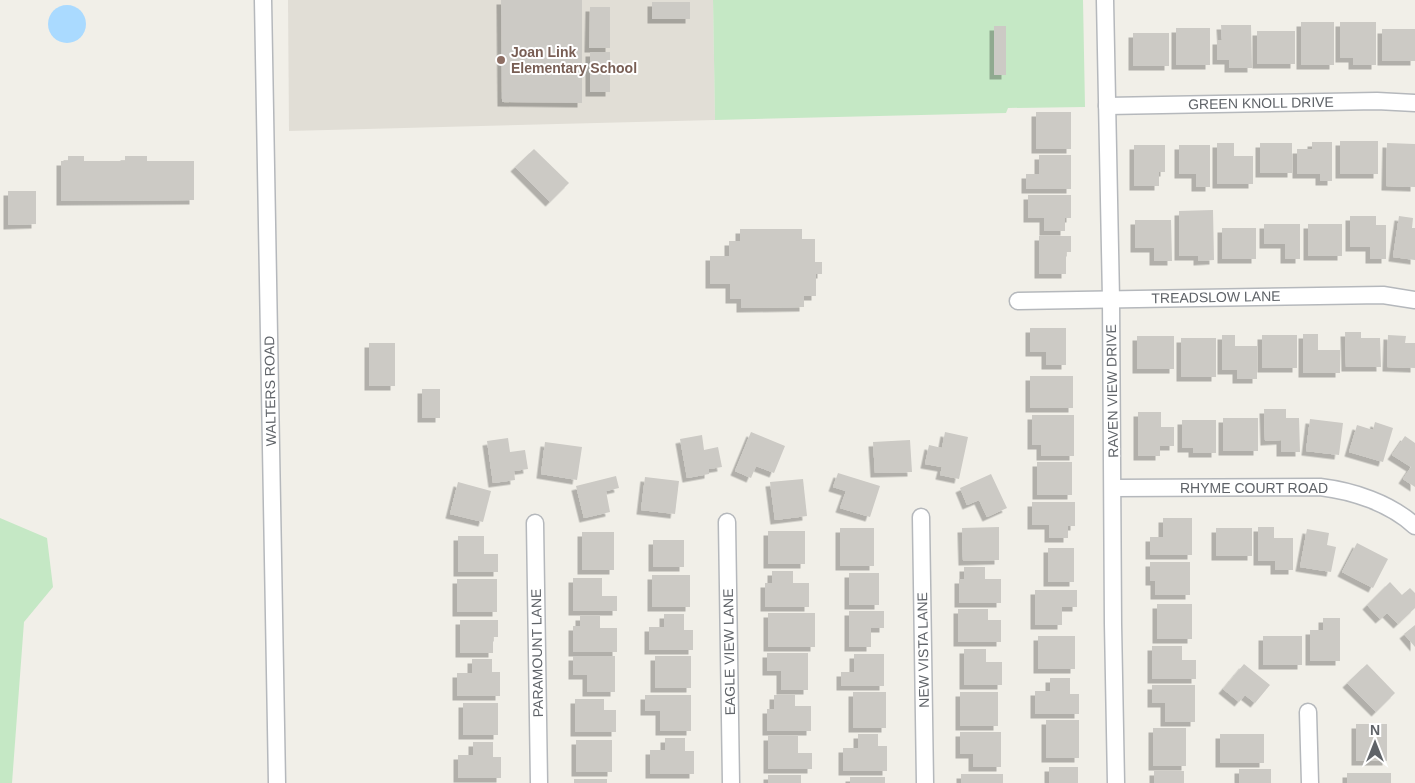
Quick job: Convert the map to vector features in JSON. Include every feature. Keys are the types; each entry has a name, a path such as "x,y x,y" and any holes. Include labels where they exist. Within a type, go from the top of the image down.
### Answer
{"street":[{"name":"WALTERS ROAD","path":"263,0 277,783"},
{"name":"RAVEN VIEW DRIVE","path":"1105,0 1111,299 1116,783"},
{"name":"GREEN KNOLL DRIVE","path":"1107,106 1377,101 1415,103"},
{"name":"TREADSLOW LANE","path":"1018,301 1383,295 1415,300"},
{"name":"RHYME COURT ROAD","path":"1113,488 1320,487 1337,489 1352,492 1398,513 1415,526"},
{"name":"NEW VISTA LANE","path":"921,517 925,783"},
{"name":"EAGLE VIEW LANE","path":"727,522 731,783"},
{"name":"PARAMOUNT LANE","path":"535,523 539,783"},
{"path":"1308,712 1310,783"}],"shaded area":[{"name":"Joan Link Elementary School","path":"288,0 713,0 715,120 289,131"}],"green space":[{"path":"713,0 1083,0 1085,107 1008,108 1006,113 715,120"},
{"path":"0,518 47,538 53,587 24,622 12,783 0,783"}],"water":[{"path":"67,5 80,11 86,24 80,37 67,43 54,37 48,24 54,11"}],"building":[{"path":"501,0 582,0 582,103 502,102"},
{"path":"652,2 690,2 690,19 652,19"},
{"path":"590,7 610,7 610,48 589,48"},
{"path":"1301,22 1334,22 1334,65 1301,65"},
{"path":"1340,22 1376,22 1376,65 1353,65 1353,58 1340,58"},
{"path":"1221,25 1251,25 1252,68 1229,68 1229,60 1217,60 1217,40 1222,40"},
{"path":"994,26 1006,26 1006,75 994,75"},
{"path":"1176,28 1210,28 1210,65 1176,65"},
{"path":"1382,29 1415,29 1415,61 1382,61"},
{"path":"1257,31 1295,31 1295,64 1257,64"},
{"path":"1133,33 1169,33 1169,66 1133,66"},
{"path":"590,52 610,52 610,92 590,92"},
{"path":"1036,112 1071,112 1071,149 1036,149"},
{"path":"1340,141 1378,141 1378,174 1340,174"},
{"path":"1312,142 1332,142 1332,181 1320,181 1320,174 1297,174 1297,149 1312,149"},
{"path":"1217,143 1234,143 1234,156 1253,156 1253,184 1217,184"},
{"path":"1260,143 1292,143 1292,173 1260,173"},
{"path":"1387,143 1415,144 1415,187 1386,186"},
{"path":"1134,145 1165,145 1165,172 1159,172 1159,186 1134,186"},
{"path":"1179,145 1210,145 1210,187 1196,187 1196,174 1179,174"},
{"path":"534,149 569,183 550,202 515,167"},
{"path":"1039,155 1071,155 1071,189 1026,189 1026,174 1039,174"},
{"path":"68,156 84,156 84,161 125,161 125,156 147,156 147,161 194,161 194,200 61,201 61,161 68,161"},
{"path":"8,191 36,191 36,224 8,225"},
{"path":"1028,195 1071,195 1071,218 1065,218 1065,231 1044,231 1044,218 1028,218"},
{"path":"1213,210 1214,260 1198,261 1198,256 1179,256 1179,211"},
{"path":"1350,216 1376,216 1376,225 1386,225 1386,259 1370,259 1370,247 1350,247"},
{"path":"1399,216 1413,218 1412,228 1415,228 1415,260 1393,257"},
{"path":"1135,220 1171,220 1172,261 1154,261 1154,248 1135,248"},
{"path":"1264,224 1300,224 1300,259 1285,259 1285,244 1264,244"},
{"path":"1308,224 1342,224 1342,256 1308,256"},
{"path":"1222,228 1256,228 1256,259 1222,259"},
{"path":"740,229 802,229 802,239 815,239 815,262 822,262 822,274 816,274 816,296 804,296 804,307 741,308 741,299 730,299 730,284 710,284 710,256 729,256 729,241 740,241"},
{"path":"1039,236 1071,236 1071,252 1066,252 1066,274 1039,274"},
{"path":"1030,328 1066,328 1066,365 1046,365 1046,352 1030,352"},
{"path":"1345,332 1361,332 1361,338 1380,338 1381,367 1346,367"},
{"path":"1303,334 1318,334 1318,350 1340,350 1340,373 1303,373"},
{"path":"1222,335 1235,335 1235,346 1257,346 1257,379 1237,379 1237,370 1222,370"},
{"path":"1262,335 1297,335 1297,368 1262,368"},
{"path":"1388,335 1406,336 1405,343 1415,343 1415,368 1387,367"},
{"path":"1137,336 1174,336 1174,369 1137,369"},
{"path":"1181,338 1216,338 1216,377 1181,377"},
{"path":"369,343 395,343 395,386 369,386"},
{"path":"1030,376 1073,376 1073,408 1030,408"},
{"path":"422,389 440,389 440,418 422,418"},
{"path":"1264,409 1286,409 1286,418 1299,418 1300,452 1281,452 1281,440 1265,441"},
{"path":"1138,412 1161,412 1161,427 1174,427 1174,446 1160,446 1160,456 1138,456"},
{"path":"1032,415 1074,415 1074,456 1041,456 1041,445 1032,445"},
{"path":"1223,418 1258,418 1258,451 1223,451"},
{"path":"1310,419 1343,423 1339,455 1306,451"},
{"path":"1182,420 1216,420 1216,453 1193,453 1193,448 1182,448"},
{"path":"1375,422 1393,428 1383,462 1349,452 1357,425 1373,430"},
{"path":"751,432 785,446 774,473 756,466 751,478 735,471"},
{"path":"945,432 968,437 959,479 940,475 942,467 925,464 929,445 942,448"},
{"path":"702,435 704,450 718,447 722,467 709,469 709,474 687,478 680,439"},
{"path":"1405,436 1415,443 1415,487 1403,479 1411,467 1392,455"},
{"path":"508,438 510,452 525,450 528,469 514,471 515,480 493,483 487,441"},
{"path":"910,440 912,472 875,473 873,442"},
{"path":"545,442 582,447 577,480 541,474"},
{"path":"1037,462 1072,462 1072,495 1037,495"},
{"path":"838,473 880,486 870,517 840,508 846,491 833,487"},
{"path":"991,474 1007,508 987,517 979,500 967,505 960,488"},
{"path":"616,476 619,488 606,491 610,512 584,518 576,486"},
{"path":"645,477 679,481 675,514 641,510"},
{"path":"803,479 807,516 775,520 770,482"},
{"path":"458,482 491,491 483,522 450,514"},
{"path":"1032,502 1075,502 1075,526 1068,526 1068,538 1049,538 1049,525 1032,525"},
{"path":"1163,518 1192,518 1192,555 1150,555 1150,537 1163,537"},
{"path":"999,527 999,560 963,561 962,528"},
{"path":"1258,527 1274,527 1274,538 1293,538 1293,570 1275,570 1275,561 1258,561"},
{"path":"840,528 874,528 874,566 840,566"},
{"path":"1216,528 1252,528 1252,556 1216,556"},
{"path":"1307,529 1329,533 1327,545 1336,547 1331,572 1300,567"},
{"path":"768,531 805,531 805,564 768,564"},
{"path":"582,532 614,532 614,570 582,570"},
{"path":"458,536 484,536 484,554 498,554 498,572 458,572"},
{"path":"653,540 684,540 684,567 653,567"},
{"path":"1357,543 1388,559 1373,588 1342,572"},
{"path":"1048,548 1074,548 1074,582 1048,582"},
{"path":"1150,562 1190,562 1190,595 1155,595 1155,581 1150,581"},
{"path":"964,567 985,567 985,579 1001,579 1001,603 959,603 959,579 964,579"},
{"path":"772,571 793,571 793,583 809,583 809,607 765,607 765,583 772,583"},
{"path":"849,573 879,573 879,605 849,605"},
{"path":"652,575 690,575 690,607 652,607"},
{"path":"573,578 602,578 602,596 617,596 617,611 573,611"},
{"path":"457,579 497,579 497,612 457,612"},
{"path":"1390,582 1402,595 1410,588 1415,593 1415,608 1398,624 1387,613 1380,619 1367,605"},
{"path":"1035,590 1077,590 1077,607 1062,607 1062,625 1035,625"},
{"path":"1157,604 1192,604 1192,639 1157,639"},
{"path":"958,609 988,609 988,620 1001,620 1001,642 958,642"},
{"path":"849,611 884,611 884,628 871,628 871,647 849,647"},
{"path":"768,613 815,613 815,647 768,647"},
{"path":"664,614 684,614 684,630 693,630 693,650 649,650 649,627 664,627"},
{"path":"580,616 600,616 600,628 617,628 617,652 573,652 573,626 580,626"},
{"path":"1323,618 1340,618 1340,661 1310,661 1310,630 1323,630"},
{"path":"460,620 498,620 498,637 493,637 493,653 460,653"},
{"path":"1415,625 1415,647 1404,634"},
{"path":"1038,636 1075,636 1075,669 1038,669"},
{"path":"1263,636 1302,636 1302,665 1263,665"},
{"path":"1152,646 1182,646 1182,660 1196,660 1196,679 1152,679"},
{"path":"964,649 986,649 986,662 1002,662 1002,685 964,685"},
{"path":"767,653 808,653 808,690 781,690 781,671 767,671"},
{"path":"854,654 884,654 884,686 841,686 841,672 854,672"},
{"path":"573,656 615,656 615,692 587,692 587,675 573,675"},
{"path":"655,656 691,656 691,688 655,688"},
{"path":"472,659 492,659 492,672 500,672 500,696 457,696 457,673 472,673"},
{"path":"1244,664 1270,685 1255,703 1245,695 1239,702 1223,689"},
{"path":"1367,664 1395,693 1376,712 1347,683"},
{"path":"1050,678 1070,678 1070,694 1079,694 1079,714 1035,714 1035,691 1050,691"},
{"path":"1152,685 1195,685 1195,722 1165,722 1165,703 1152,703"},
{"path":"853,692 886,692 886,728 853,728"},
{"path":"960,692 998,692 998,726 960,726"},
{"path":"645,695 691,695 691,731 660,731 660,711 645,711"},
{"path":"774,695 795,695 795,706 811,706 811,731 767,731 767,709 774,709"},
{"path":"575,699 604,699 604,710 616,710 616,732 575,732"},
{"path":"463,703 498,703 498,735 463,735"},
{"path":"1046,720 1079,720 1079,758 1046,758"},
{"path":"1356,724 1387,724 1387,761 1356,761"},
{"path":"1153,728 1186,728 1186,766 1153,766"},
{"path":"960,732 1001,732 1001,767 973,767 973,754 960,754"},
{"path":"858,734 878,734 878,746 887,746 887,771 843,771 843,748 858,748"},
{"path":"1220,734 1264,734 1264,763 1220,763"},
{"path":"768,736 798,736 798,753 812,753 812,769 768,769"},
{"path":"665,738 685,738 685,751 694,751 694,774 650,774 650,750 665,750"},
{"path":"576,740 612,740 612,772 576,772"},
{"path":"473,742 493,742 493,757 501,757 501,778 458,778 458,755 473,755"},
{"path":"1049,767 1078,767 1078,783 1049,783"},
{"path":"1239,769 1271,769 1271,783 1239,783"},
{"path":"1154,771 1184,771 1184,783 1154,783"},
{"path":"1347,773 1391,773 1391,783 1347,783"},
{"path":"961,774 1003,774 1003,783 961,783"},
{"path":"768,775 801,775 801,783 768,783"},
{"path":"850,777 885,777 885,783 850,783"},
{"path":"574,779 607,779 607,783 574,783"}],"place":[{"name":"Joan Link Elementary School","path":"501,60"}]}
